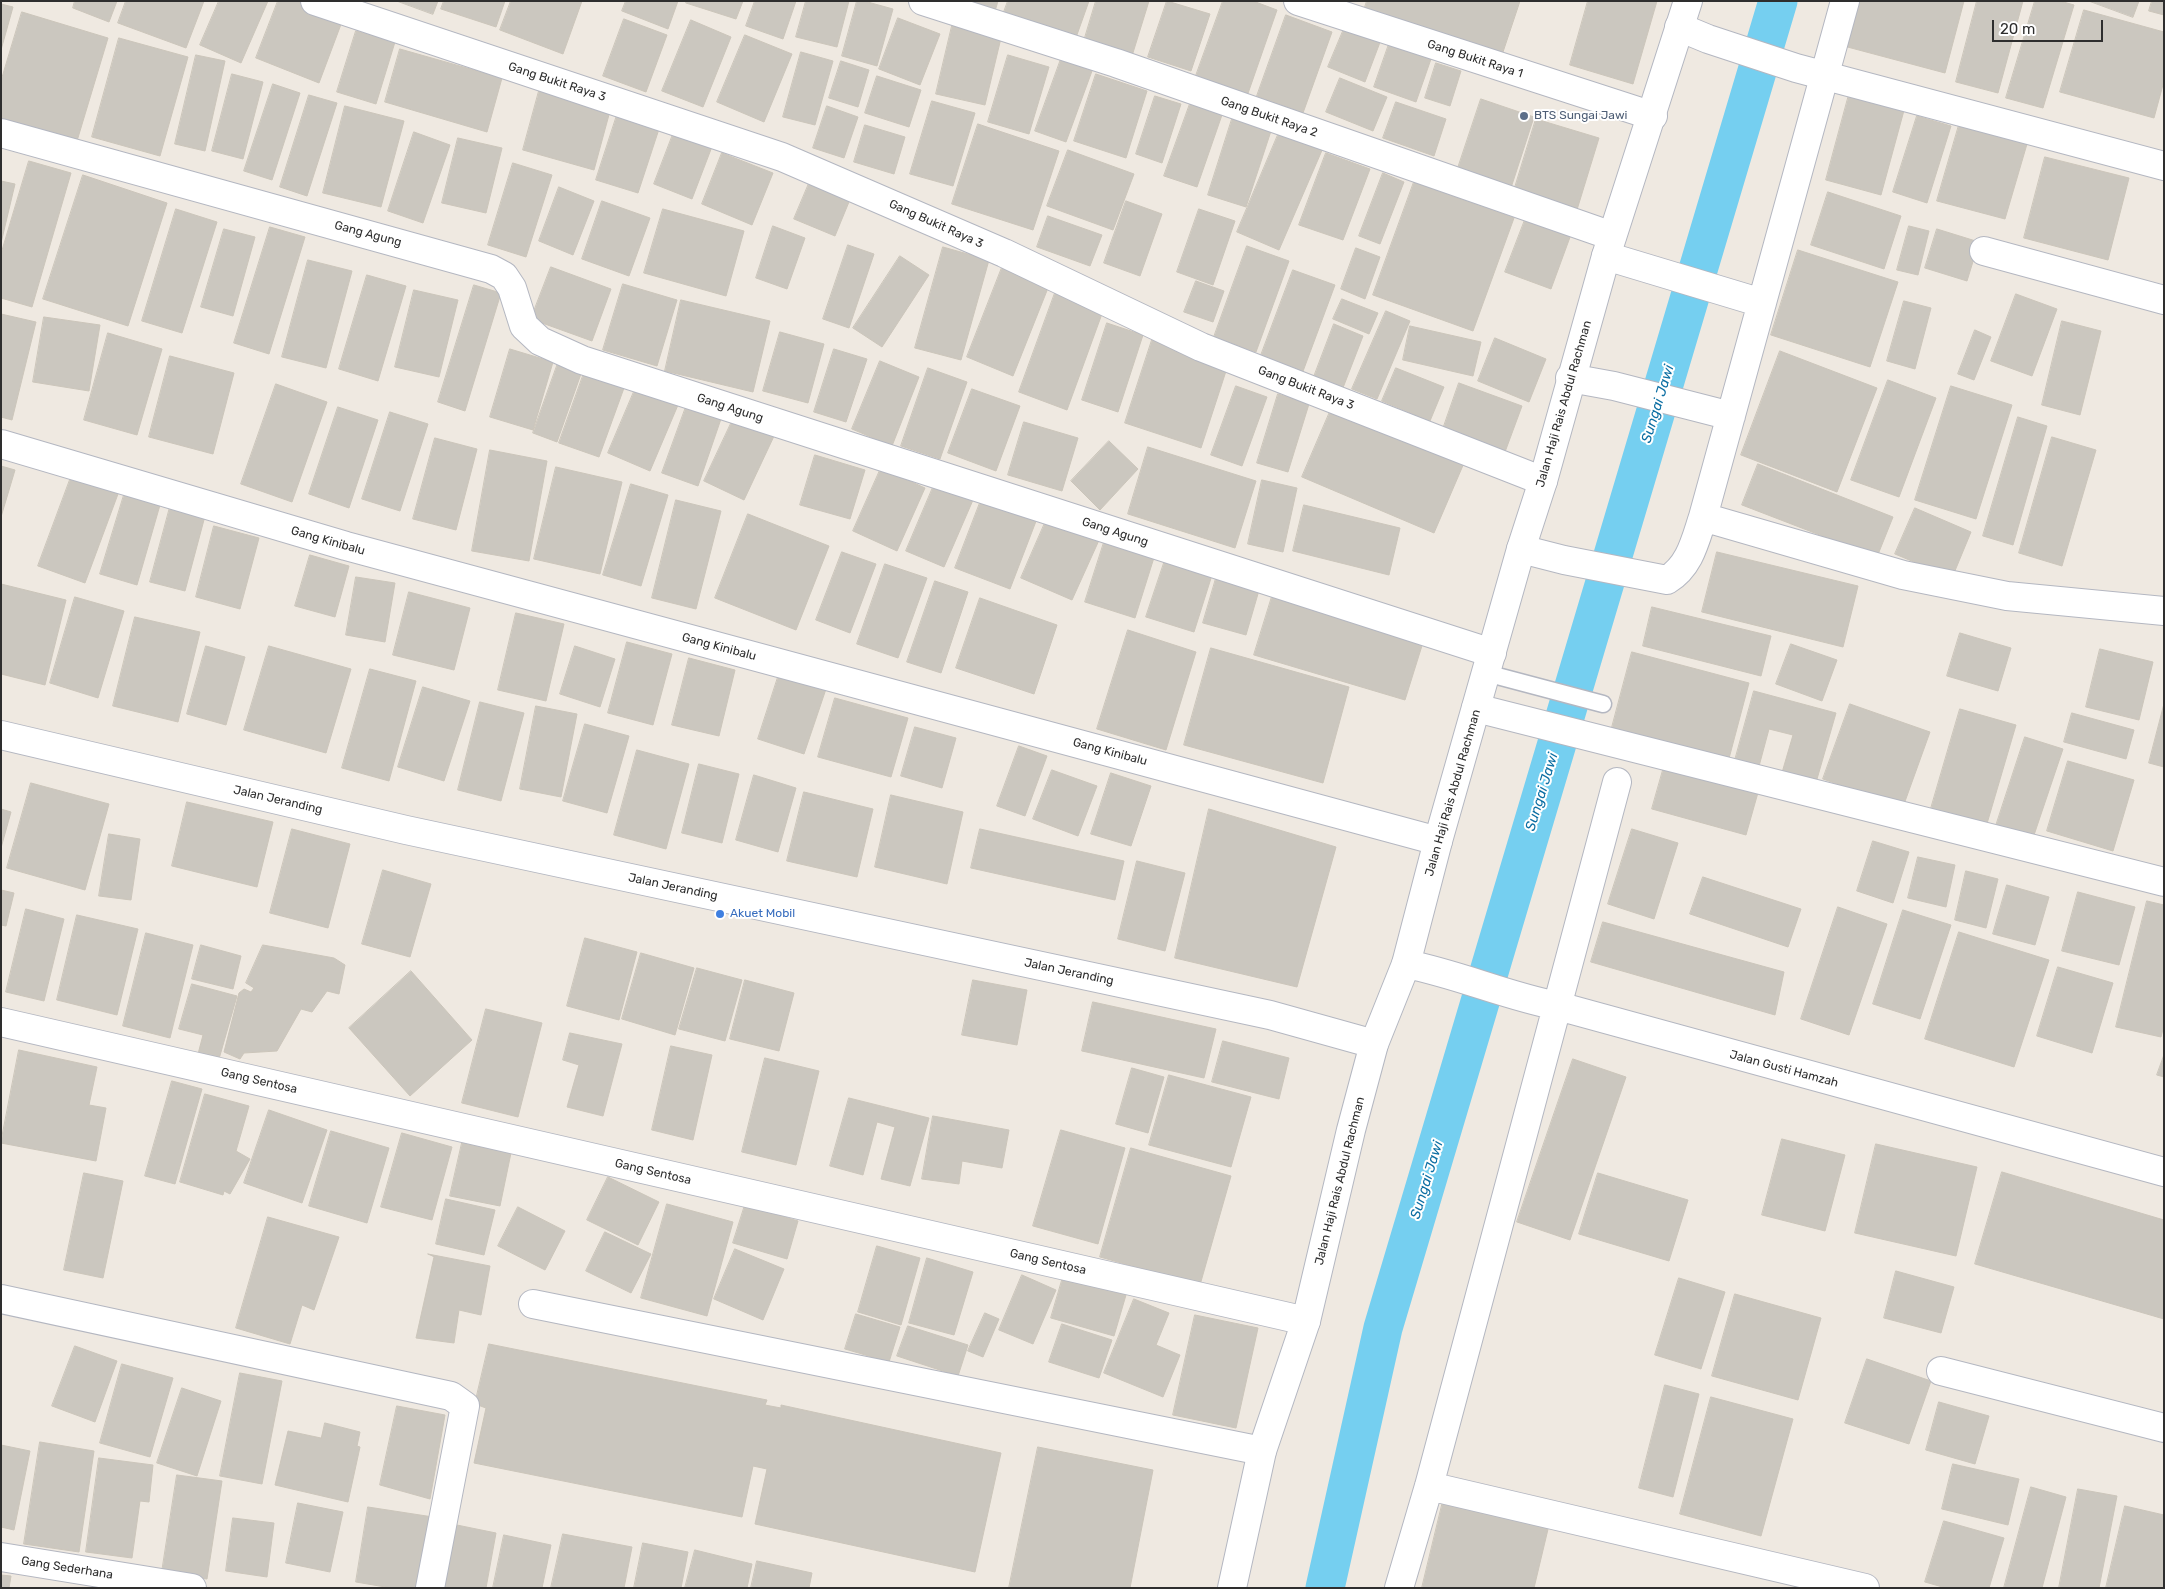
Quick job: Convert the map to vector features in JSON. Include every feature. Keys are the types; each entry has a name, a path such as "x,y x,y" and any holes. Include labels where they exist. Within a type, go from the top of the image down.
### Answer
{"street":[{"name":"Gang Bukit Raya 3","path":"315,1 782,156 1004,253 1201,347 1543,481"},
{"name":"Gang Bukit Raya 2","path":"924,1 1116,64 1609,246 1655,270 1751,300"},
{"name":"Gang Bukit Raya 1","path":"1298,1 1652,116"},
{"name":"Jalan Haji Rais Abdul Rachman","path":"1232,1588 1262,1451 1306,1321 1351,1130 1374,1044 1406,964 1438,841 1521,549 1543,481 1570,378 1609,246 1688,1"},
{"path":"1521,549 1564,560 1667,580 1679,573 1690,556 1703,517 1730,416 1751,300 1825,75 1845,1"},
{"path":"1679,27 1708,39 1796,68 2164,166"},
{"name":"Gang Agung","path":"1,133 491,269 504,276 512,288 524,326 540,341 582,360 1489,663"},
{"path":"1984,251 2164,300"},
{"path":"1570,378 1614,386 1730,416"},
{"name":"Gang Kinibalu","path":"1,444 355,549 1438,841"},
{"path":"1703,517 1903,575 2007,596 2164,612"},
{"path":"1476,708 2164,882"},
{"name":"Jalan Jeranding","path":"1,735 406,830 1270,1015 1374,1044"},
{"path":"1399,1588 1429,1486 1545,1004 1617,782"},
{"name":"Jalan Gusti Hamzah","path":"1406,964 1433,969 1545,1004 2164,1172"},
{"name":"Gang Sentosa","path":"1,1022 1306,1321"},
{"path":"1,1299 451,1396 459,1400 465,1406 430,1588"},
{"path":"533,1304 1262,1451"},
{"path":"1941,1371 2164,1428"},
{"path":"1429,1486 1865,1588"},
{"name":"Gang Sederhana","path":"1,1557 192,1588"}],"lane":[{"path":"1489,663 1524,683 1597,703"}],"building":[{"path":"75,1 117,1 109,22 73,8"},
{"path":"126,1 204,1 186,48 118,23"},
{"path":"219,1 268,1 241,63 200,45"},
{"path":"278,1 298,1 343,19 319,83 256,58"},
{"path":"397,1 438,1 433,14"},
{"path":"444,1 505,1 496,27 441,9"},
{"path":"511,1 582,1 563,54 500,30"},
{"path":"626,1 678,1 668,29 622,11"},
{"path":"687,1 743,1 736,19 686,3"},
{"path":"755,1 796,1 783,39 746,26"},
{"path":"806,1 849,1 837,47 796,37"},
{"path":"857,1 864,1 893,9 877,66 842,56"},
{"path":"943,1 998,1 993,18"},
{"path":"1008,1 1089,1 1073,46 1001,20"},
{"path":"1096,1 1149,1 1132,56 1084,41"},
{"path":"1167,1 1210,14 1191,71 1148,57"},
{"path":"1223,1 1253,1 1277,10 1245,102 1193,84"},
{"path":"1367,1 1520,1 1502,55 1364,10"},
{"path":"1588,1 1657,1 1633,84 1570,65"},
{"path":"1852,1 1964,1 1945,73 1840,45"},
{"path":"1977,1 2023,1 1998,93 1956,82"},
{"path":"2035,1 2060,1 2074,5 2043,108 2006,98"},
{"path":"2089,1 2139,1 2133,17"},
{"path":"2152,1 2164,1 2164,15 2149,11"},
{"path":"1,4 13,7 1,50"},
{"path":"2084,10 2164,32 2164,81 2154,118 2060,92"},
{"path":"22,12 108,38 77,141 1,118 1,81"},
{"path":"1286,15 1332,32 1303,113 1257,96"},
{"path":"898,18 940,34 920,85 879,69"},
{"path":"624,19 667,35 646,92 603,76"},
{"path":"691,20 731,37 703,107 662,91"},
{"path":"1346,24 1382,37 1365,82 1328,67"},
{"path":"952,26 1001,38 985,105 936,94"},
{"path":"356,31 395,42 376,104 337,92"},
{"path":"745,35 792,54 764,122 717,102"},
{"path":"119,38 188,57 160,156 92,137"},
{"path":"1389,44 1431,59 1416,102 1374,87"},
{"path":"400,49 502,78 487,132 385,102"},
{"path":"801,52 833,61 815,125 783,117"},
{"path":"196,55 225,61 205,151 175,144"},
{"path":"1008,55 1049,67 1029,134 988,122"},
{"path":"1061,59 1092,71 1066,142 1035,131"},
{"path":"841,61 869,70 858,107 829,98"},
{"path":"1436,63 1461,71 1450,106 1425,98"},
{"path":"232,74 263,82 243,159 212,151"},
{"path":"1096,74 1147,91 1126,158 1074,141"},
{"path":"877,76 921,90 909,127 865,113"},
{"path":"1340,78 1387,97 1373,131 1326,112"},
{"path":"273,84 300,93 272,180 244,171"},
{"path":"1851,87 1906,103 1881,195 1826,180"},
{"path":"539,91 610,111 594,170 523,150"},
{"path":"309,95 337,103 307,196 280,187"},
{"path":"1155,96 1181,104 1162,163 1136,154"},
{"path":"1481,99 1534,117 1509,194 1455,177"},
{"path":"932,101 975,113 953,186 910,174"},
{"path":"1191,101 1223,112 1197,187 1164,176"},
{"path":"1396,102 1446,119 1434,156 1383,138"},
{"path":"345,106 404,121 381,207 323,193"},
{"path":"827,106 858,117 844,158 813,148"},
{"path":"617,115 659,129 638,193 596,180"},
{"path":"1233,116 1272,128 1246,207 1208,195"},
{"path":"1917,116 1951,126 1927,203 1893,192"},
{"path":"1536,119 1599,138 1576,213 1513,194"},
{"path":"1283,123 1326,141 1279,250 1237,232"},
{"path":"978,124 1059,151 1033,230 952,204"},
{"path":"865,125 905,137 894,174 854,162"},
{"path":"1959,125 2027,144 2005,219 1937,201"},
{"path":"675,129 713,144 692,199 654,184"},
{"path":"414,132 450,145 423,223 388,211"},
{"path":"458,138 502,148 486,213 442,203"},
{"path":"1068,150 1134,174 1113,230 1047,206"},
{"path":"722,153 773,173 752,225 702,204"},
{"path":"1326,153 1370,169 1343,240 1299,225"},
{"path":"2045,157 2129,178 2108,260 2024,238"},
{"path":"29,161 71,173 32,307 1,298 1,254"},
{"path":"513,163 552,175 526,257 488,245"},
{"path":"1383,173 1404,182 1380,244 1359,236"},
{"path":"83,175 167,203 128,326 43,299"},
{"path":"1,181 15,184 1,243"},
{"path":"810,181 851,197 835,236 794,219"},
{"path":"1414,182 1514,218 1473,331 1373,295"},
{"path":"559,187 594,201 573,255 539,241"},
{"path":"1828,192 1901,216 1884,269 1811,245"},
{"path":"602,201 650,218 629,276 582,259"},
{"path":"1126,201 1162,214 1140,276 1104,263"},
{"path":"176,209 217,222 182,333 142,321"},
{"path":"663,209 744,231 726,296 644,273"},
{"path":"1199,209 1235,221 1213,285 1177,272"},
{"path":"1528,212 1573,229 1551,289 1505,272"},
{"path":"1048,216 1102,235 1090,266 1037,247"},
{"path":"773,226 805,238 787,289 756,278"},
{"path":"1909,226 1929,231 1918,275 1897,270"},
{"path":"270,227 305,237 269,354 234,343"},
{"path":"224,229 255,237 233,316 201,307"},
{"path":"1937,229 1979,242 1967,281 1925,268"},
{"path":"848,245 874,254 849,328 823,319"},
{"path":"1247,246 1289,261 1256,352 1214,337"},
{"path":"943,247 989,260 961,360 915,348"},
{"path":"1356,248 1380,257 1365,299 1341,289"},
{"path":"1798,250 1898,282 1870,367 1771,335"},
{"path":"900,256 929,275 882,347 853,328"},
{"path":"308,260 352,271 326,368 282,357"},
{"path":"1003,265 1050,283 1013,376 967,357"},
{"path":"551,267 611,289 592,341 531,319"},
{"path":"1293,270 1335,285 1302,374 1260,358"},
{"path":"367,275 406,286 378,381 339,369"},
{"path":"1196,281 1224,291 1213,322 1184,312"},
{"path":"623,284 677,300 657,366 603,350"},
{"path":"474,285 501,293 465,411 438,402"},
{"path":"414,290 458,300 439,377 395,367"},
{"path":"1055,293 1103,311 1067,410 1019,392"},
{"path":"2016,294 2057,309 2032,376 1991,361"},
{"path":"1342,299 1378,313 1369,334 1333,319"},
{"path":"681,300 770,321 753,392 665,371"},
{"path":"1904,301 1931,308 1915,369 1887,361"},
{"path":"1386,311 1410,321 1377,399 1352,389"},
{"path":"1,314 36,322 12,420 1,417"},
{"path":"44,317 100,325 89,391 33,382"},
{"path":"2062,321 2101,331 2080,415 2042,405"},
{"path":"1107,323 1143,335 1118,412 1082,400"},
{"path":"1334,324 1363,336 1341,393 1312,382"},
{"path":"1410,326 1481,342 1473,376 1403,360"},
{"path":"1975,330 1991,337 1974,380 1958,374"},
{"path":"780,332 824,344 808,403 763,391"},
{"path":"108,333 162,349 137,435 84,420"},
{"path":"1495,338 1546,359 1529,402 1478,381"},
{"path":"1152,340 1228,365 1201,448 1125,423"},
{"path":"510,349 553,362 533,430 490,417"},
{"path":"834,349 867,359 846,422 814,412"},
{"path":"1780,351 1877,388 1837,492 1741,455"},
{"path":"170,356 234,373 213,454 149,437"},
{"path":"880,361 919,377 892,446 852,429"},
{"path":"558,363 582,371 557,442 533,433"},
{"path":"928,368 967,382 940,459 901,446"},
{"path":"1396,368 1444,387 1430,421 1382,401"},
{"path":"584,373 624,388 599,457 559,443"},
{"path":"1888,380 1936,398 1899,497 1851,480"},
{"path":"1459,383 1522,406 1505,452 1443,429"},
{"path":"276,384 327,402 292,502 241,484"},
{"path":"1236,386 1267,397 1242,466 1211,455"},
{"path":"1951,386 2012,405 1976,519 1915,500"},
{"path":"636,387 678,405 650,471 608,453"},
{"path":"972,389 1020,406 996,471 948,453"},
{"path":"1278,394 1309,404 1288,472 1257,463"},
{"path":"687,404 722,416 698,486 662,473"},
{"path":"338,407 378,420 349,508 309,494"},
{"path":"1332,407 1464,463 1434,533 1302,477"},
{"path":"390,412 428,424 400,511 362,499"},
{"path":"735,415 775,434 744,500 704,481"},
{"path":"2018,417 2047,426 2013,545 1983,536"},
{"path":"1024,422 1078,438 1062,491 1008,475"},
{"path":"2052,437 2096,450 2062,566 2019,553"},
{"path":"435,438 477,449 456,530 413,519"},
{"path":"1109,441 1138,469 1100,510 1071,481"},
{"path":"1148,447 1256,481 1235,548 1128,514"},
{"path":"490,450 547,461 529,561 472,551"},
{"path":"815,455 865,470 850,519 800,505"},
{"path":"1758,464 1893,517 1877,557 1742,505"},
{"path":"1,466 15,470 1,517"},
{"path":"556,467 622,482 600,574 534,559"},
{"path":"881,468 925,488 897,551 853,531"},
{"path":"71,477 118,494 85,583 38,566"},
{"path":"1262,480 1297,488 1283,552 1248,544"},
{"path":"631,484 668,495 641,586 603,575"},
{"path":"934,485 973,500 944,567 906,551"},
{"path":"124,495 160,505 137,585 100,574"},
{"path":"983,495 1038,516 1010,589 955,568"},
{"path":"676,500 721,511 696,609 652,598"},
{"path":"1304,505 1400,528 1389,575 1293,551"},
{"path":"170,507 205,516 185,591 150,582"},
{"path":"1915,508 1971,532 1952,578 1895,554"},
{"path":"748,514 829,546 796,630 715,598"},
{"path":"1048,516 1100,538 1072,600 1021,578"},
{"path":"214,526 259,538 240,609 196,597"},
{"path":"1107,533 1157,548 1135,618 1085,602"},
{"path":"842,552 876,564 850,633 816,620"},
{"path":"1717,552 1858,586 1843,647 1702,612"},
{"path":"310,555 349,566 335,617 295,606"},
{"path":"1165,560 1212,575 1194,632 1146,617"},
{"path":"885,564 927,578 898,658 857,644"},
{"path":"1219,568 1262,580 1246,635 1203,623"},
{"path":"356,577 395,583 385,642 346,635"},
{"path":"935,581 968,592 941,673 907,662"},
{"path":"1,584 66,600 45,685 1,674"},
{"path":"1274,590 1425,636 1405,700 1254,655"},
{"path":"409,592 470,608 454,670 393,655"},
{"path":"75,597 124,611 98,698 50,683"},
{"path":"980,598 1057,625 1034,694 956,668"},
{"path":"1652,607 1771,636 1761,676 1643,646"},
{"path":"516,613 564,624 546,701 498,690"},
{"path":"135,617 200,632 178,722 113,706"},
{"path":"1128,630 1196,652 1166,750 1097,729"},
{"path":"1960,633 2011,648 1998,691 1947,676"},
{"path":"627,642 672,654 653,725 608,713"},
{"path":"1791,644 1837,660 1822,701 1776,684"},
{"path":"206,646 245,657 226,725 187,714"},
{"path":"269,646 351,669 326,753 244,730"},
{"path":"575,646 615,659 600,707 560,694"},
{"path":"1211,648 1349,687 1323,783 1184,745"},
{"path":"2100,649 2153,662 2139,720 2086,707"},
{"path":"1632,652 1749,683 1727,766 1610,735"},
{"path":"689,658 735,670 719,736 672,725"},
{"path":"370,669 416,681 389,781 342,768"},
{"path":"779,674 826,689 804,754 758,739"},
{"path":"423,687 470,701 444,781 398,767"},
{"path":"1754,691 1836,713 1815,786 1781,776 1793,735 1769,729 1758,770 1734,764"},
{"path":"835,698 908,718 891,777 818,757"},
{"path":"480,702 524,713 501,801 458,790"},
{"path":"1850,704 1930,732 1903,807 1823,779"},
{"path":"2164,704 2164,767 2149,763"},
{"path":"536,706 577,714 561,797 520,789"},
{"path":"1960,709 2016,725 1986,827 1930,812"},
{"path":"2072,713 2134,730 2126,759 2064,742"},
{"path":"585,724 629,736 607,813 563,801"},
{"path":"915,727 956,738 942,788 901,776"},
{"path":"2025,737 2063,749 2030,847 1993,835"},
{"path":"1019,746 1047,756 1025,816 997,806"},
{"path":"637,750 689,764 666,849 614,835"},
{"path":"2068,761 2134,780 2113,851 2047,831"},
{"path":"1665,763 1759,789 1746,835 1652,809"},
{"path":"699,764 739,774 722,843 682,833"},
{"path":"1052,770 1097,786 1078,836 1033,819"},
{"path":"1111,773 1151,786 1131,846 1091,834"},
{"path":"754,775 796,788 778,852 736,840"},
{"path":"31,783 109,804 85,890 7,868"},
{"path":"804,792 873,809 857,877 787,861"},
{"path":"891,795 963,812 947,884 875,867"},
{"path":"187,802 273,822 257,887 172,866"},
{"path":"1,809 11,812 1,848"},
{"path":"1209,809 1336,847 1297,987 1175,958"},
{"path":"292,829 350,844 328,928 270,913"},
{"path":"980,829 1124,861 1115,900 971,868"},
{"path":"1632,829 1678,843 1654,919 1608,904"},
{"path":"109,834 140,839 131,900 99,896"},
{"path":"1873,841 1909,852 1893,903 1857,891"},
{"path":"1918,857 1955,865 1946,907 1908,898"},
{"path":"1137,861 1185,873 1165,951 1118,939"},
{"path":"383,870 431,884 410,957 362,944"},
{"path":"1966,871 1998,879 1986,928 1955,920"},
{"path":"1703,877 1801,909 1788,947 1690,914"},
{"path":"2007,885 2049,897 2035,945 1993,934"},
{"path":"1,890 14,893 6,926 1,925"},
{"path":"2078,892 2135,907 2119,965 2062,951"},
{"path":"2147,901 2164,905 2164,1025 2161,1037 2116,1027"},
{"path":"1838,907 1887,924 1849,1035 1801,1019"},
{"path":"26,909 64,919 44,1001 6,992"},
{"path":"1903,910 1951,925 1920,1019 1873,1004"},
{"path":"77,915 138,929 117,1015 57,1000"},
{"path":"1603,922 1784,972 1775,1015 1591,962"},
{"path":"1959,932 2049,960 2014,1067 1925,1039"},
{"path":"146,933 193,945 170,1038 123,1026"},
{"path":"585,938 637,952 619,1020 567,1006"},
{"path":"201,945 241,956 233,989 192,979"},
{"path":"263,945 334,958 345,965 339,994 327,991 312,1012 301,1009 277,1051 244,1053 240,1059 224,1052 239,993 244,989 251,992 254,988 246,983"},
{"path":"641,953 694,968 675,1035 622,1019"},
{"path":"2058,967 2113,983 2092,1053 2037,1036"},
{"path":"697,968 742,980 725,1041 679,1029"},
{"path":"411,971 472,1040 410,1096 349,1028"},
{"path":"745,980 794,993 779,1051 730,1039"},
{"path":"973,980 1027,990 1017,1045 962,1035"},
{"path":"192,984 237,996 219,1059 198,1054 203,1035 179,1029"},
{"path":"1093,1002 1216,1029 1204,1078 1082,1051"},
{"path":"486,1009 542,1023 518,1117 462,1103"},
{"path":"570,1033 622,1044 603,1116 567,1107 579,1065 563,1060"},
{"path":"1223,1041 1289,1058 1279,1099 1212,1082"},
{"path":"671,1046 712,1055 693,1140 652,1130"},
{"path":"19,1050 97,1067 89,1105 106,1108 96,1161 1,1143"},
{"path":"2164,1055 2164,1077 2157,1075"},
{"path":"765,1058 819,1071 796,1165 742,1152"},
{"path":"1573,1059 1626,1077 1570,1240 1517,1222"},
{"path":"1132,1068 1164,1077 1148,1133 1116,1124"},
{"path":"1169,1075 1251,1097 1231,1167 1149,1145"},
{"path":"172,1081 202,1089 175,1184 145,1176"},
{"path":"205,1094 249,1106 236,1151 250,1159 230,1194 224,1191 223,1195 180,1182"},
{"path":"849,1098 929,1118 910,1186 881,1179 895,1127 877,1122 863,1175 830,1166"},
{"path":"269,1110 327,1130 302,1203 244,1183"},
{"path":"933,1116 1009,1130 1002,1168 962,1161 959,1184 922,1179"},
{"path":"1061,1130 1125,1148 1098,1244 1033,1226"},
{"path":"331,1131 389,1148 367,1223 309,1206"},
{"path":"402,1133 452,1147 432,1220 381,1207"},
{"path":"1782,1139 1845,1155 1825,1231 1762,1215"},
{"path":"462,1143 511,1153 500,1206 450,1196"},
{"path":"1876,1144 1977,1167 1956,1256 1855,1233"},
{"path":"1131,1148 1231,1176 1200,1285 1100,1257"},
{"path":"2002,1172 2164,1220 2164,1319 1975,1264"},
{"path":"84,1173 123,1181 103,1278 64,1270"},
{"path":"1598,1173 1688,1200 1669,1261 1579,1234"},
{"path":"608,1177 659,1202 638,1245 587,1220"},
{"path":"446,1199 495,1210 484,1255 436,1244"},
{"path":"667,1204 733,1222 707,1316 641,1298"},
{"path":"745,1205 798,1221 787,1259 733,1243"},
{"path":"518,1207 565,1231 545,1270 498,1246"},
{"path":"268,1217 339,1237 314,1310 302,1305 290,1344 236,1328"},
{"path":"605,1232 651,1254 631,1293 586,1271"},
{"path":"877,1246 920,1258 901,1325 858,1312"},
{"path":"735,1249 784,1269 763,1320 714,1299"},
{"path":"428,1254 490,1266 481,1315 459,1310 454,1343 416,1338 434,1257"},
{"path":"927,1258 973,1272 954,1335 909,1323"},
{"path":"1896,1271 1954,1287 1941,1333 1884,1318"},
{"path":"1022,1275 1056,1290 1033,1344 999,1330"},
{"path":"1063,1277 1126,1295 1114,1336 1051,1318"},
{"path":"1679,1278 1725,1292 1701,1369 1655,1355"},
{"path":"1735,1294 1821,1318 1798,1400 1712,1376"},
{"path":"1134,1299 1169,1313 1156,1345 1180,1355 1163,1397 1104,1373"},
{"path":"985,1313 999,1319 983,1357 968,1351"},
{"path":"856,1314 900,1327 889,1362 845,1349"},
{"path":"1195,1315 1258,1328 1236,1428 1173,1415"},
{"path":"1062,1324 1112,1340 1099,1378 1049,1362"},
{"path":"908,1326 968,1345 958,1376 897,1356"},
{"path":"489,1344 767,1400 765,1405 781,1408 781,1405 1001,1453 975,1572 755,1524 767,1469 753,1466 742,1517 474,1463 486,1408 475,1404"},
{"path":"75,1346 117,1361 95,1422 52,1406"},
{"path":"1867,1359 1931,1381 1909,1444 1845,1423"},
{"path":"122,1364 173,1378 150,1457 100,1443"},
{"path":"240,1373 282,1381 262,1484 220,1476"},
{"path":"1665,1385 1699,1394 1673,1497 1639,1488"},
{"path":"182,1388 221,1401 197,1476 157,1463"},
{"path":"1711,1397 1793,1419 1761,1536 1680,1514"},
{"path":"1939,1402 1989,1416 1975,1464 1926,1450"},
{"path":"397,1406 445,1415 430,1499 380,1485"},
{"path":"325,1423 360,1432 357,1446 360,1447 348,1502 275,1485 288,1431 321,1438"},
{"path":"40,1442 94,1451 79,1552 24,1544"},
{"path":"1,1445 30,1451 14,1530 1,1527"},
{"path":"1038,1447 1153,1470 1130,1588 1009,1588"},
{"path":"99,1458 153,1465 149,1502 140,1501 132,1558 86,1552"},
{"path":"1953,1464 2019,1479 2008,1525 1942,1509"},
{"path":"177,1475 222,1481 207,1579 162,1572"},
{"path":"2031,1487 2066,1497 2042,1588 2004,1588"},
{"path":"2078,1489 2117,1496 2099,1588 2059,1588"},
{"path":"1443,1501 1549,1525 1534,1588 1422,1588"},
{"path":"298,1503 343,1512 330,1572 286,1563"},
{"path":"2125,1506 2164,1515 2164,1588 2106,1588"},
{"path":"368,1507 433,1517 421,1588 391,1588 356,1582"},
{"path":"233,1518 274,1523 267,1577 226,1571"},
{"path":"1944,1521 2004,1538 1989,1588 1946,1588 1925,1582"},
{"path":"447,1523 496,1533 486,1588 434,1588"},
{"path":"563,1534 632,1547 624,1588 551,1588"},
{"path":"504,1535 551,1545 542,1588 493,1588"},
{"path":"643,1543 688,1552 681,1588 634,1588"},
{"path":"695,1550 752,1564 747,1588 685,1588"},
{"path":"757,1561 812,1573 809,1588 751,1588"},
{"path":"1,1575 11,1576 9,1588 1,1588"}],"waterway":[{"name":"Sungai Jawi","path":"1325,1588 1383,1328 1778,1"}],"place":[{"name":"BTS Sungai Jawi","path":"1524,116"},
{"name":"Akuet Mobil","path":"720,914"}]}
